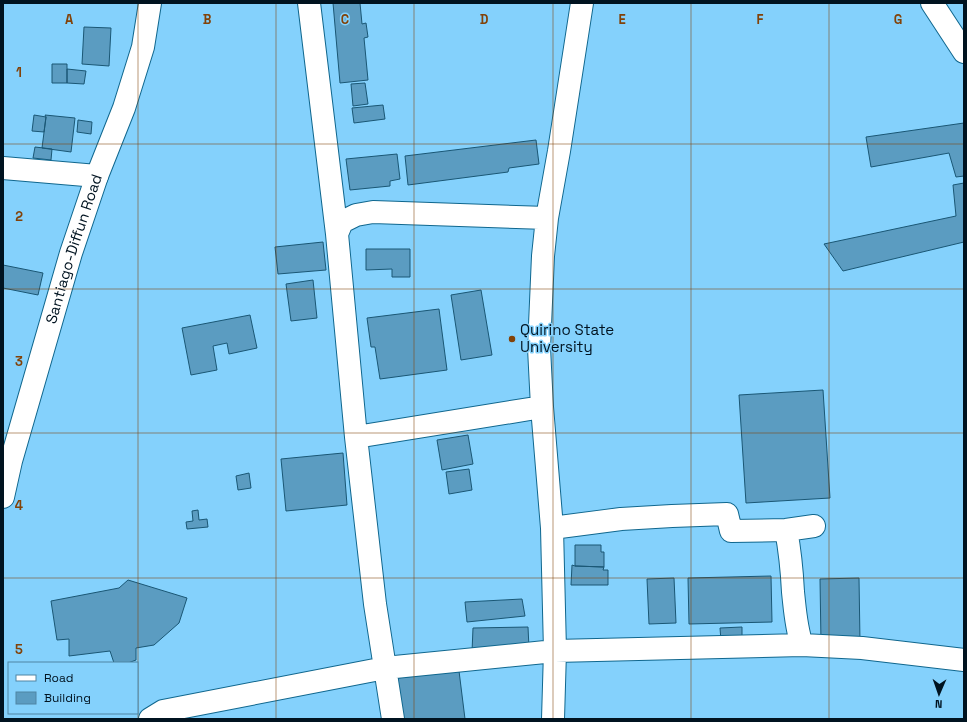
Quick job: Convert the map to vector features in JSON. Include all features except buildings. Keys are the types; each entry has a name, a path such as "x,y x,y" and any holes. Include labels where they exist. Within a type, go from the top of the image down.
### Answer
{"main road":[{"name":"Santiago-Diffun Road","path":"3,498 7,460 71,253 97,176 124,108 144,47 150,3"},
{"path":"308,3 337,234 356,437 374,604 393,719"},
{"path":"553,719 555,651 552,528 542,407 539,348 543,256 547,218 582,3"},
{"path":"932,3 964,52"},
{"path":"3,168 97,176"},
{"path":"337,234 342,222 356,215 373,212 547,218"},
{"path":"356,437 542,407"},
{"path":"552,528 621,519 727,514 731,531 786,530 814,526"},
{"path":"786,530 790,550 796,622 802,645"},
{"path":"150,719 163,711 385,668 555,651 802,645 862,648 964,660"}],"place":[{"name":"Quirino State University","path":"512,339"}]}
